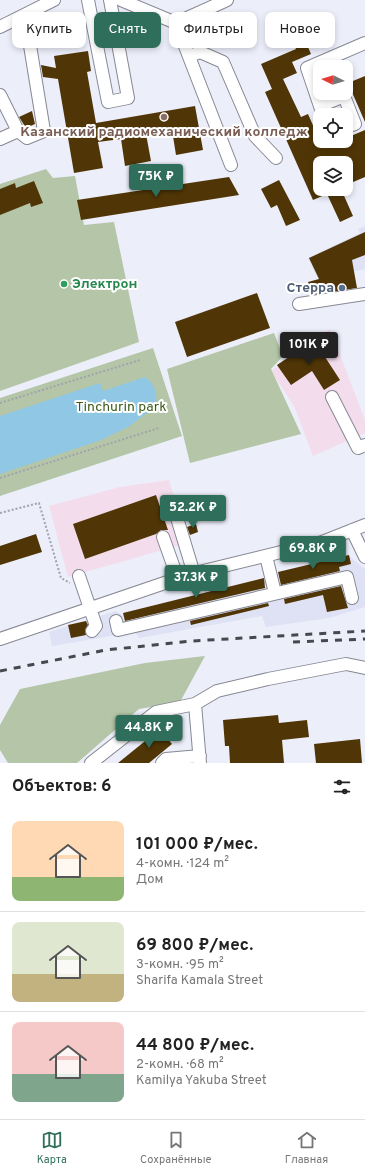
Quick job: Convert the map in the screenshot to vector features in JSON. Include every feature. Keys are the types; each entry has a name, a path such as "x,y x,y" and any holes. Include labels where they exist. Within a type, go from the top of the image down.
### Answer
{"street":[{"path":"29,12 54,0"},
{"path":"88,0 108,102 128,98 110,0"},
{"path":"121,0 169,20"},
{"path":"201,12 228,0"},
{"path":"0,27 12,21"},
{"path":"320,108 307,68 365,43"},
{"path":"0,95 18,131 27,138 44,131 31,48"},
{"path":"187,48 231,164"},
{"path":"190,56 200,52 223,62 255,136 276,158"},
{"path":"324,108 344,96 349,108"},
{"path":"0,139 18,131"},
{"path":"299,304 365,294"},
{"path":"332,397 358,448 365,445"},
{"path":"174,508 194,574"},
{"path":"0,639 194,574 322,542 365,525"},
{"path":"352,530 365,557"},
{"path":"163,537 178,579"},
{"path":"266,556 275,593"},
{"path":"79,576 96,626 92,631"},
{"path":"116,621 118,630 347,577 352,598"},
{"path":"91,763 156,712 195,704 217,691 274,677 346,664 365,668"},
{"path":"162,763 166,760 200,760 195,704"}],"path":[{"path":"0,403 140,360"},
{"path":"0,478 159,428"},
{"path":"0,513 39,503 61,578 85,592"}],"shaded area":[{"path":"365,226 365,269 318,279 308,258 360,233 358,229"},
{"path":"330,329 365,420 365,433 313,456 294,406 271,371"},
{"path":"169,480 187,538 187,543 68,577 49,506 120,487"},
{"path":"349,556 365,569 365,607 329,618 266,627 262,616 139,638 135,632 52,646 49,632 116,611 126,618"}],"green space":[{"name":"Электрон","path":"46,169 53,178 75,176 84,225 114,222 139,342 0,391 0,184"},
{"path":"274,333 283,356 271,369 301,434 190,463 167,369"},
{"name":"Tinchurin park","path":"153,348 182,436 0,496 0,398"},
{"path":"205,656 180,702 139,709 77,763 8,763 0,750 0,725 20,689 145,663"}],"water":[{"path":"145,377 154,386 156,406 128,427 101,440 0,474 0,416 100,383 103,391"}],"building":[{"path":"308,48 311,54 292,62 297,73 283,79 301,117 308,114 313,125 313,148 353,148 353,135 365,130 365,177 353,182 353,156 313,156 313,196 322,196 313,200 265,92 272,89 261,64 296,49"},
{"name":"Казанский радиомеханический колледж","path":"88,51 91,71 87,72 96,123 195,106 203,150 176,155 172,130 146,134 151,161 125,166 121,139 98,142 103,168 74,173 58,79 43,77 41,65 56,68 54,56"},
{"path":"365,76 365,122 353,94 353,81"},
{"path":"32,111 35,124 26,128 19,117"},
{"path":"229,177 239,195 81,220 77,200"},
{"path":"279,180 300,220 286,226 277,205 271,208 261,189"},
{"path":"34,181 43,203 31,207 30,203 0,215 0,189 15,183 16,188"},
{"path":"328,196 344,196 353,216 340,222"},
{"path":"365,232 365,255 352,260 357,288 311,295 308,282 319,279 309,258"},
{"path":"257,293 270,328 187,357 175,322"},
{"path":"314,340 340,380 324,390 312,371 291,385 277,365"},
{"path":"156,495 168,530 161,530 156,534 85,559 73,524"},
{"path":"196,524 198,532 190,535 187,527"},
{"path":"36,534 42,552 0,565 0,546"},
{"path":"349,555 351,564 339,567 340,571 281,585 278,572"},
{"path":"264,578 265,588 125,621 123,613"},
{"path":"341,586 348,608 327,612 323,595 285,604 284,599"},
{"path":"268,603 269,606 191,625 190,621"},
{"path":"86,621 88,625 85,630 86,635 71,638 68,625"},
{"path":"278,715 279,723 307,720 309,737 282,740 284,763 230,763 229,746 225,746 223,720"},
{"path":"160,729 172,744 149,763 118,763"},
{"path":"360,739 362,763 316,763 314,744"}],"railway":[{"path":"0,671 106,650 192,641 365,631"},
{"path":"293,642 365,639"}],"place":[{"name":"Казанский радиомеханический колледж","path":"164,117"},
{"name":"Электрон","path":"64,284"},
{"name":"Стерра","path":"342,288"}]}
